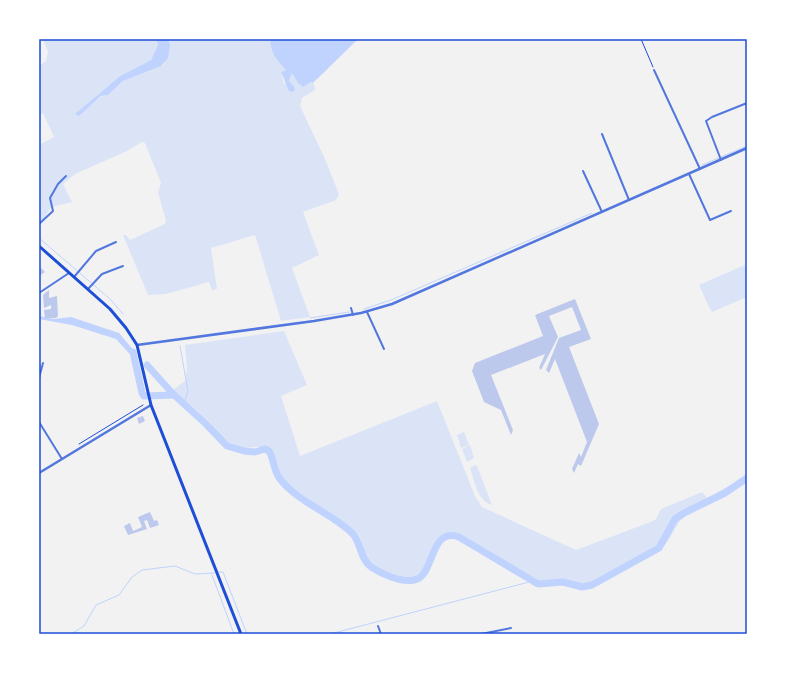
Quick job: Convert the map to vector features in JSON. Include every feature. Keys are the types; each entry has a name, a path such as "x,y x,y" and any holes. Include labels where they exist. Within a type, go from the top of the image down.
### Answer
{"main road":[{"path":"39,246 121,321 138,345 148,397 242,634"}],"street":[{"path":"654,70 700,169"},
{"path":"720,158 706,121 712,117 747,103"},
{"path":"602,134 629,200"},
{"path":"138,345 367,312 411,297 689,174 720,158 747,148"},
{"path":"583,171 602,212"},
{"path":"689,174 710,220 731,211"},
{"path":"39,224 53,210 50,198 58,184 66,176"},
{"path":"74,277 96,251 116,242"},
{"path":"88,290 102,274 123,266"},
{"path":"39,293 69,273"},
{"path":"351,308 353,315"},
{"path":"367,312 384,349"},
{"path":"39,378 43,363"},
{"path":"39,473 151,405"},
{"path":"39,422 62,459"},
{"path":"378,626 381,634"},
{"path":"481,634 511,628"}],"path":[{"path":"641,39 654,70"},
{"path":"79,444 144,406"}],"shaded area":[{"path":"43,39 156,39 158,45 151,60 120,76 98,94 78,116 102,96 108,95 123,81 164,64 169,42 168,39 270,39 271,48 275,56 286,70 281,72 284,84 289,81 292,73 303,87 311,82 314,84 315,90 302,98 300,106 325,159 339,194 336,200 303,212 319,255 292,268 310,317 281,321 255,235 211,248 217,289 212,290 209,282 166,294 148,295 123,235 126,235 130,240 165,224 166,221 158,192 161,183 145,143 142,142 127,151 75,174 63,184 72,202 51,207 39,227 39,145 54,137 43,113 39,115 39,66 46,61 48,52"},
{"path":"747,264 747,297 712,312 699,285"},
{"path":"284,331 307,385 281,396 300,456 437,401 475,496 482,507 576,550 653,521 656,519 661,509 702,492 707,498 730,485 712,503 689,513 679,522 668,541 657,553 594,587 592,585 588,590 559,584 536,585 458,539 450,539 439,547 429,569 420,580 409,582 388,578 367,567 351,537 341,527 296,494 278,472 271,450 263,447 244,448 231,444 210,422 168,386 149,363 173,390 185,381 187,368 185,345"},
{"path":"464,432 469,445 461,448 457,435"},
{"path":"470,445 474,458 467,462 462,449"},
{"path":"475,465 477,466 492,505 483,500 477,490 470,468"}],"water":[{"path":"156,39 168,39 170,45 168,58 161,66 123,81 108,95 101,96 79,116 75,114 120,76 151,60 158,45"},
{"path":"270,39 358,39 313,83 311,82 303,87 298,83 292,73 289,81 295,88 292,92 289,91 281,72 286,70 275,56 271,48"},
{"path":"39,316 54,319 71,317 119,333 135,352 137,362 116,339 72,325 39,319"}],"building":[{"path":"41,268 45,272 39,276 39,270"},
{"path":"49,290 49,298 57,296 58,316 56,318 45,318 44,310 51,309 51,305 44,308 43,295"},
{"path":"575,299 591,339 569,347 599,424 581,466 578,464 574,473 572,469 579,453 581,457 587,442 555,359 549,373 546,370 559,338 581,330 572,307 549,316 558,337 541,370 539,368 545,354 491,375 513,430 511,435 501,410 484,402 472,371 475,363 543,336 535,315"},
{"path":"143,416 145,421 139,424 137,418"},
{"path":"150,512 154,521 157,520 159,525 150,528 147,520 144,521 147,529 128,535 124,526 130,523 133,531 142,527 138,517"}],"waterway":[{"path":"702,165 747,146"},
{"path":"364,309 391,300 592,213"},
{"path":"39,238 110,299 123,314"},
{"path":"310,318 349,312"},
{"path":"180,346 188,391 184,403"},
{"path":"133,352 142,393 144,396 174,395"},
{"path":"147,365 174,395 206,424 227,446 244,451 255,452 265,449 269,451 280,479 296,495 334,519 352,533 367,564 386,575 403,580 409,581 421,577 426,570 437,545 442,539 449,536 459,537 538,584 563,582 582,587 592,585 659,548 675,519 725,493 747,478"},
{"path":"71,634 84,626 96,605 119,595 132,577 142,570 175,566 195,574 215,573"},
{"path":"218,572 223,572 247,634"},
{"path":"212,575 234,634"},
{"path":"330,634 533,581"}]}
